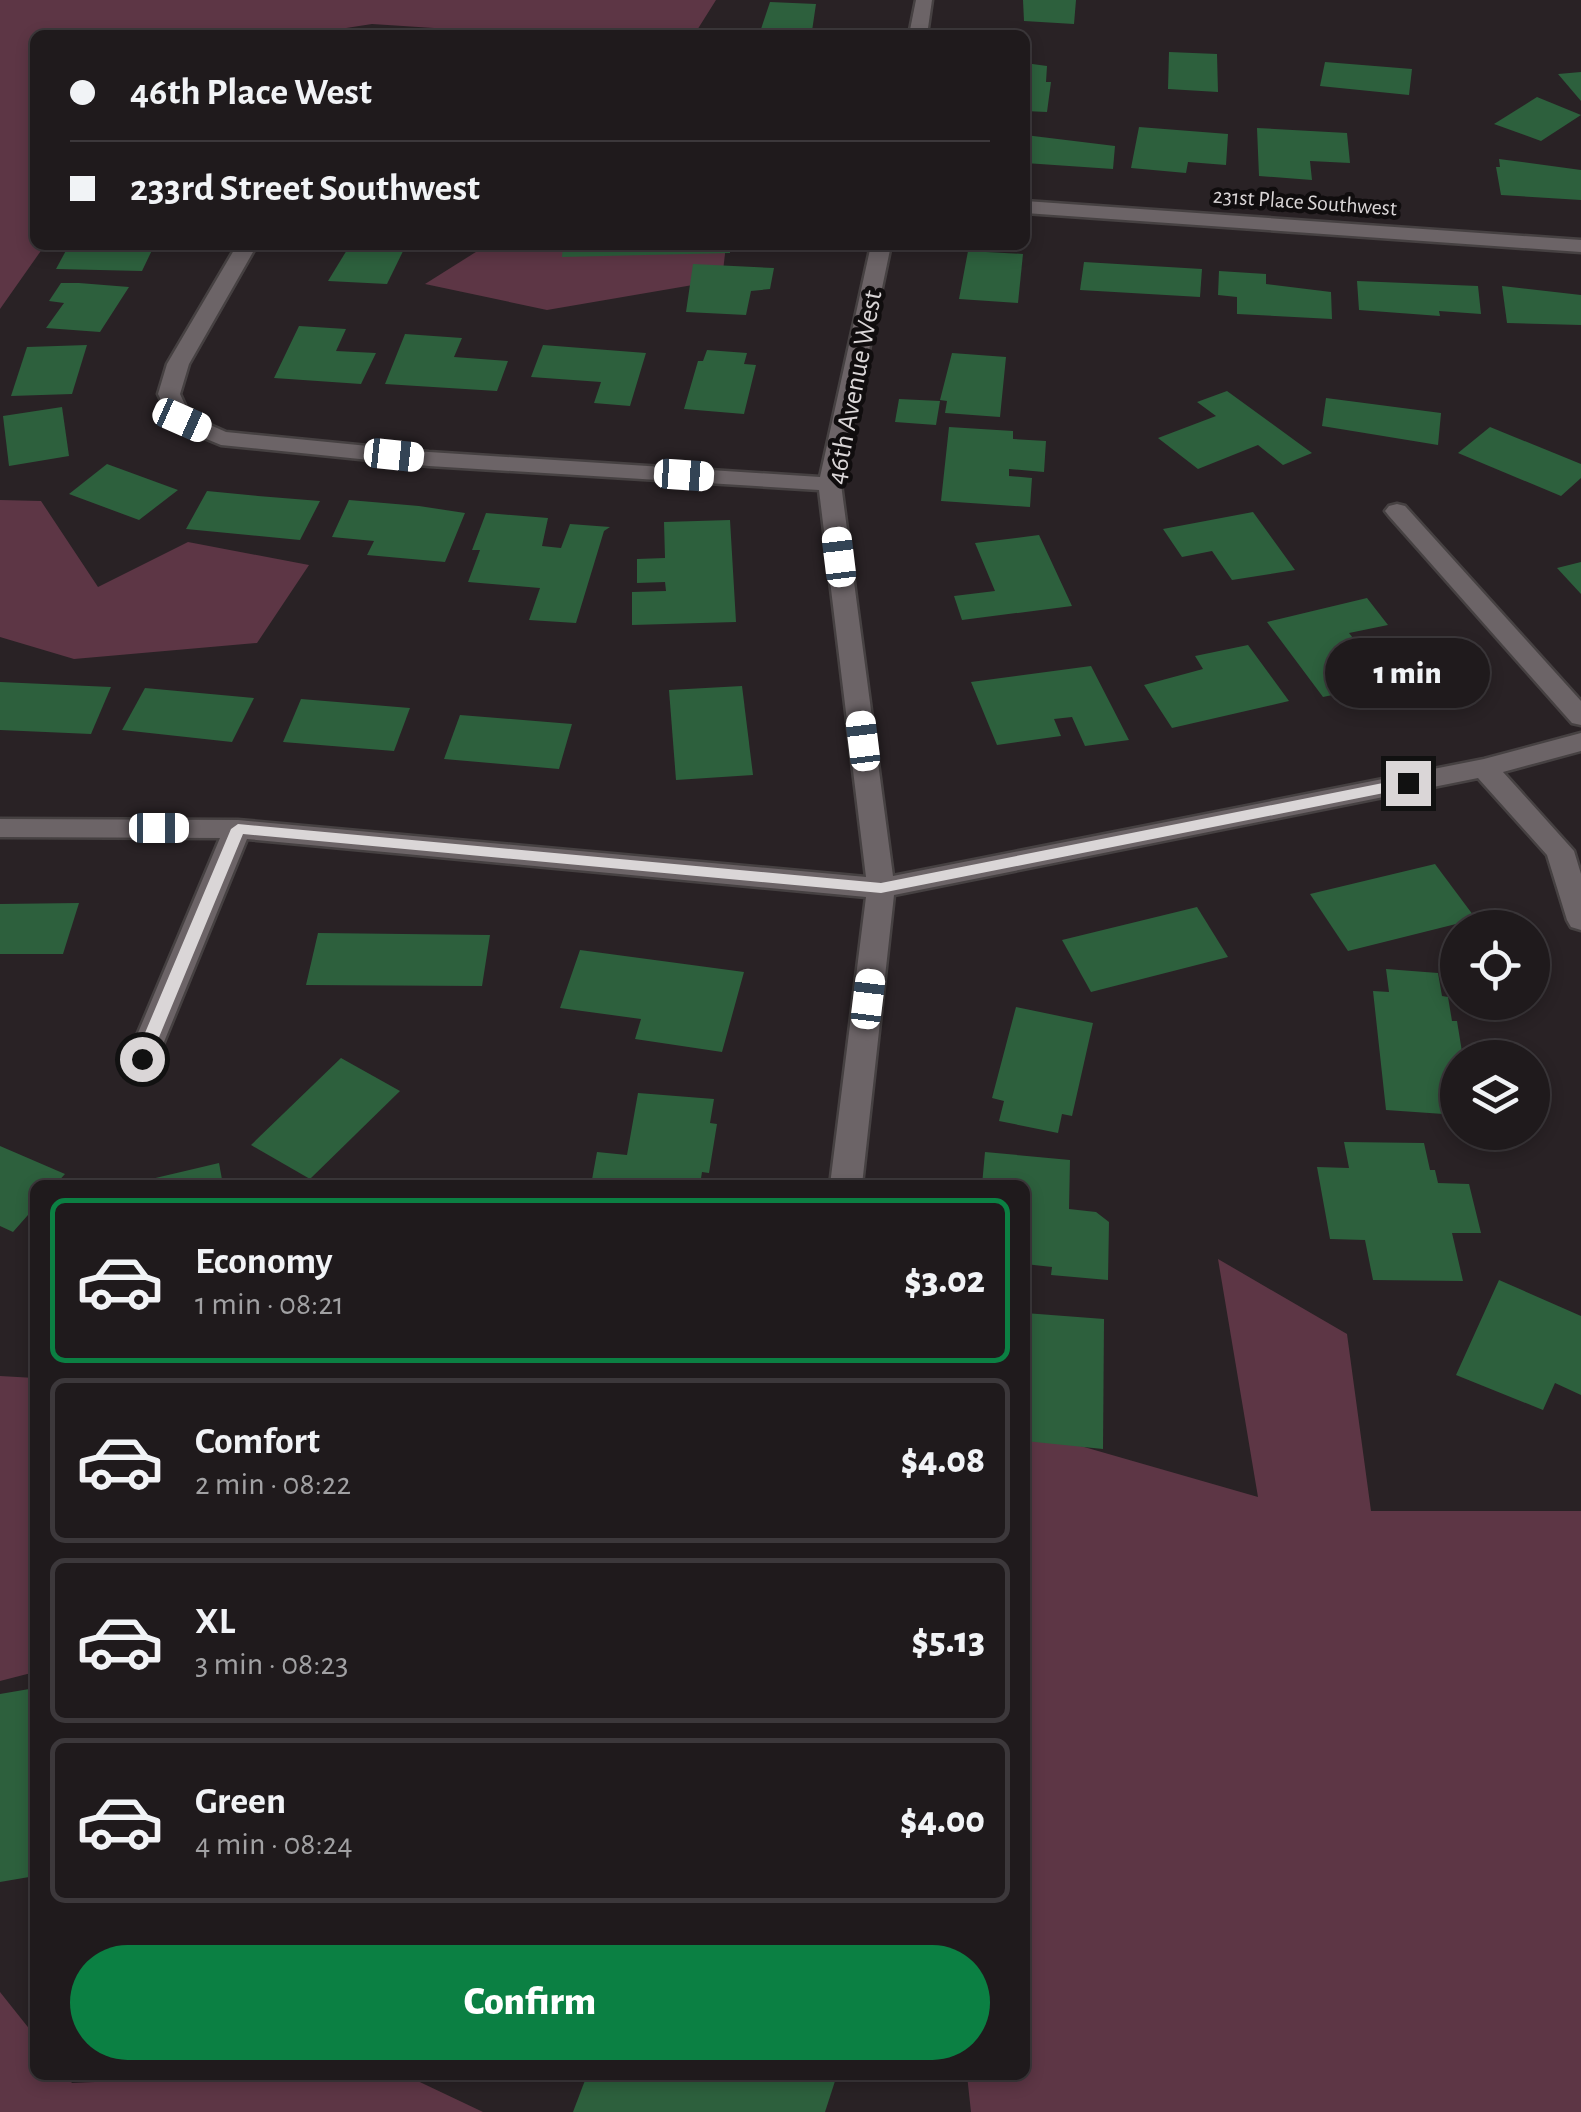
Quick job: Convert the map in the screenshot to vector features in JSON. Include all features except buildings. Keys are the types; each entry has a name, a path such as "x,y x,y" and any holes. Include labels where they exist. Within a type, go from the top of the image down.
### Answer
{"street":[{"path":"919,30 924,0"},
{"name":"231st Place Southwest","path":"1030,207 1581,246"},
{"path":"244,250 178,364 170,394 182,420 221,438 429,459 830,484"},
{"name":"46th Avenue West","path":"847,1180 881,888 830,484 880,250"},
{"path":"1397,510 1581,717"},
{"path":"0,828 238,829 881,888 1484,768 1581,742"},
{"path":"1484,768 1560,851 1581,920"},
{"path":"142,1059 238,829"}],"shaded area":[{"path":"0,0 716,0 697,30 465,30 372,24 333,30 30,30 30,250 41,250 0,309"},
{"path":"479,250 725,250 722,280 547,310 425,284"},
{"path":"0,500 41,501 98,587 188,542 309,565 257,643 74,659 0,637"},
{"path":"1218,1259 1347,1334 1371,1511 1581,1511 1581,2112 971,2112 968,2080 1030,2080 1030,1431 1258,1497"},
{"path":"0,1376 30,1378 30,1673 0,1681"},
{"path":"0,1992 30,2030 30,2080 72,2083 416,2080 483,2112 0,2112"}],"route":[{"path":"142,1059 238,829 881,888 1408,783"}]}
